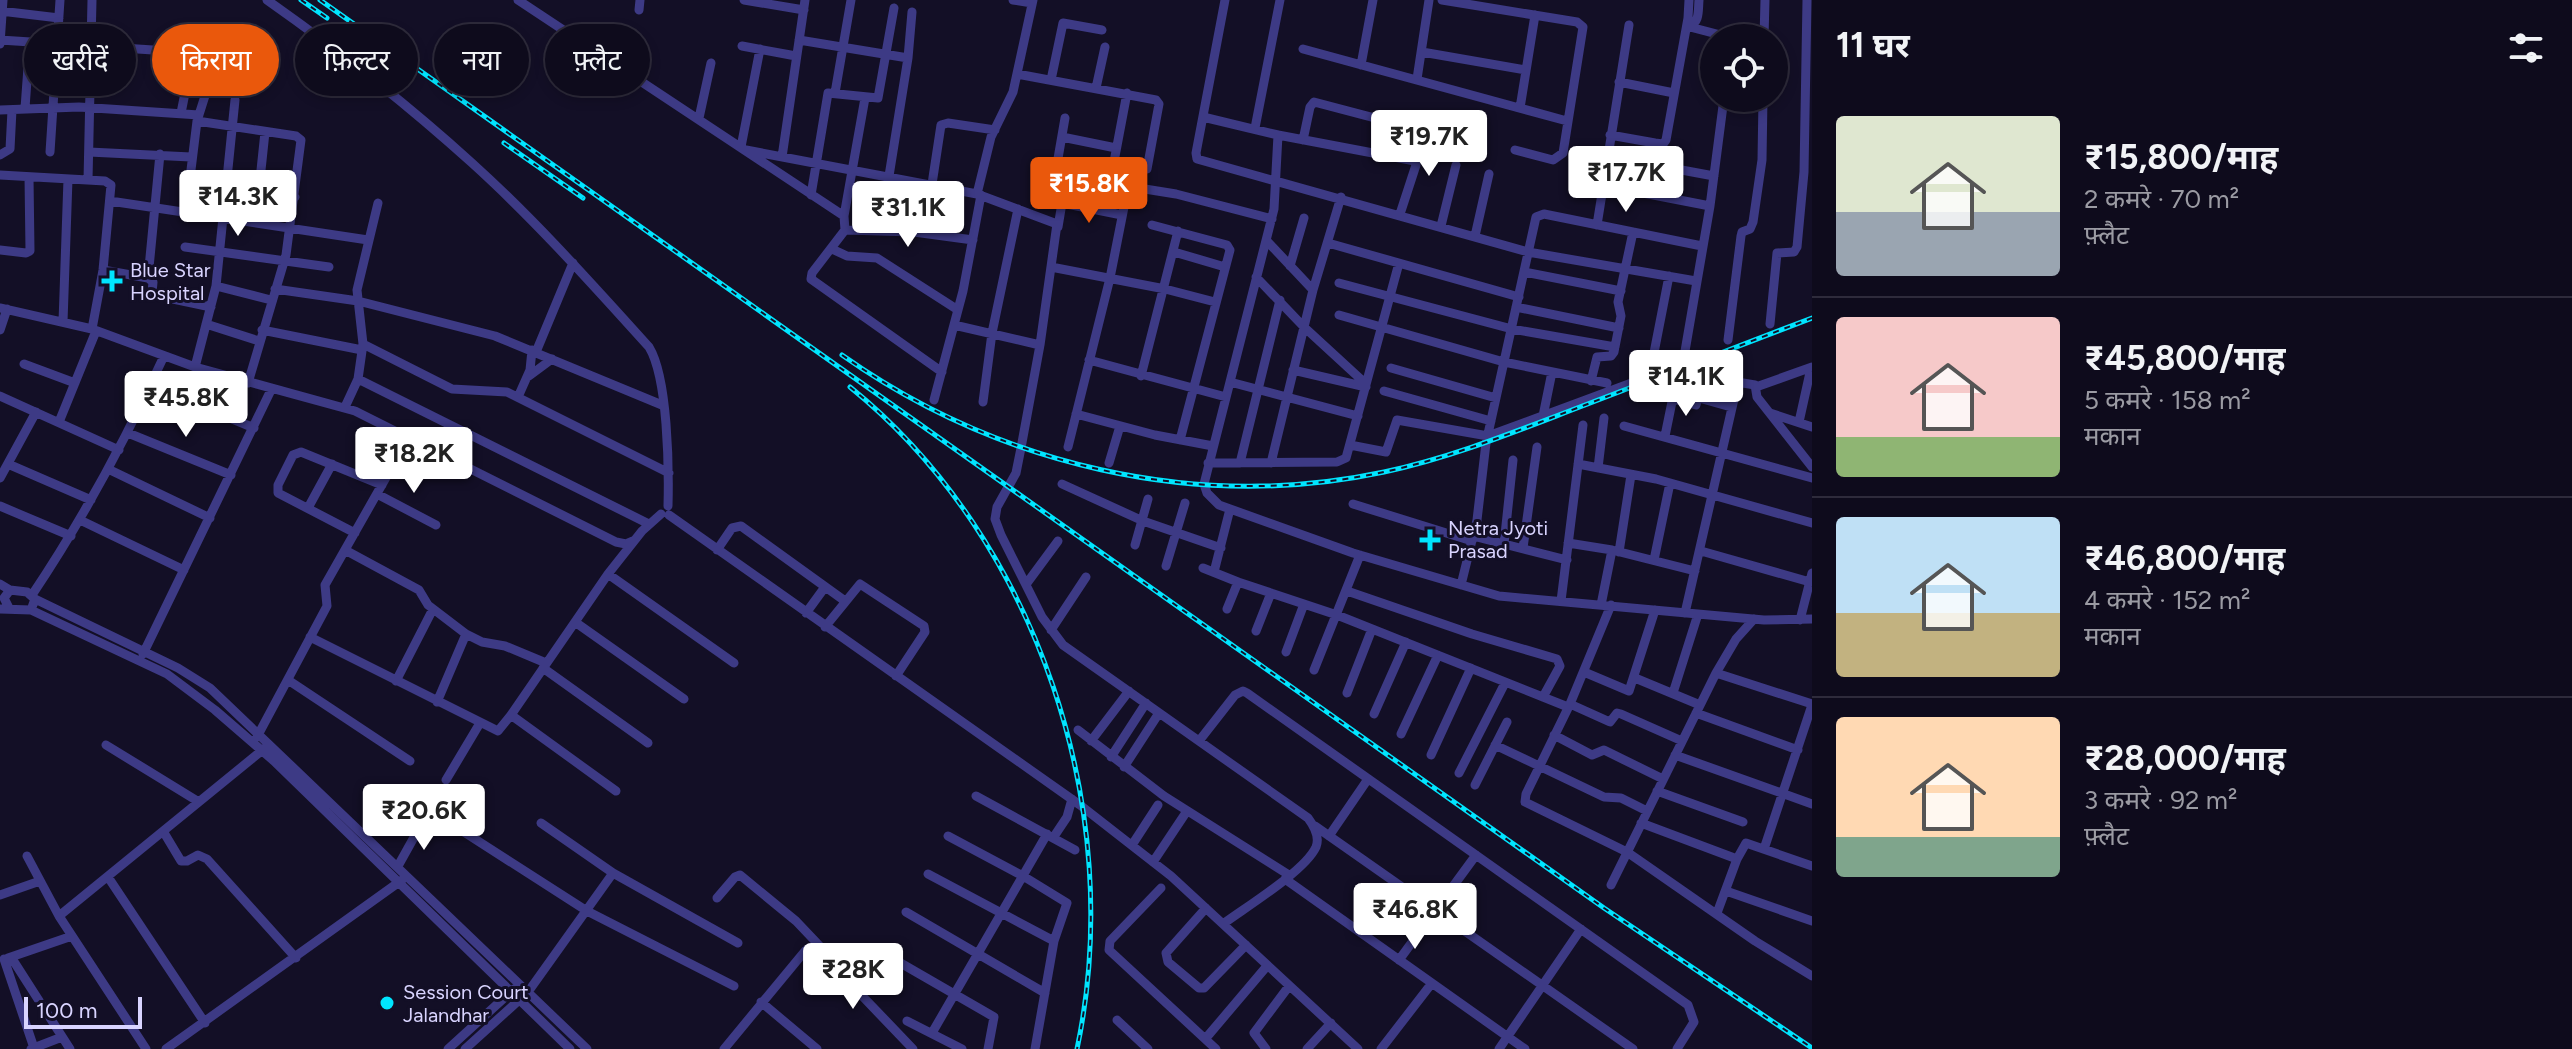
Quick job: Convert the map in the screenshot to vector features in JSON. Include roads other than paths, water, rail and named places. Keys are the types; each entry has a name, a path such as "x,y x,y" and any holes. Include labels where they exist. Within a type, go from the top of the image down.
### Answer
{"street":[{"path":"59,24 60,0"},
{"path":"91,24 92,0"},
{"path":"267,0 348,57 472,162 573,263 649,347 657,363 662,405 669,473 666,512"},
{"path":"744,0 805,5 782,157"},
{"path":"835,93 851,0"},
{"path":"934,400 958,310 979,194 995,130 1010,99 1017,74 1032,2 1013,0"},
{"path":"1225,0 1197,159 1528,252 1696,281"},
{"path":"1255,128 1280,0"},
{"path":"1361,65 1373,0"},
{"path":"1417,79 1429,0"},
{"path":"1442,0 1577,22 1583,27 1563,153 1559,158 1549,159 1515,150"},
{"path":"1610,135 1663,144 1666,140 1688,28 1689,0"},
{"path":"1688,28 1698,18 1699,0"},
{"path":"1764,24 1765,0"},
{"path":"1770,324 1777,253 1794,252 1797,247 1804,172 1807,0"},
{"path":"520,1 844,216"},
{"path":"24,42 0,42 2,7 59,18"},
{"path":"811,195 828,93 878,98 894,8"},
{"path":"889,176 908,58 912,12"},
{"path":"1520,108 1535,15"},
{"path":"1051,80 1063,23 1102,30"},
{"path":"1597,225 1629,25"},
{"path":"1688,28 1700,31"},
{"path":"799,40 908,58"},
{"path":"742,46 796,56"},
{"path":"1096,88 1105,47"},
{"path":"744,148 760,49"},
{"path":"1303,49 1567,121"},
{"path":"1422,52 1526,70"},
{"path":"699,118 711,63"},
{"path":"1017,74 1156,100 1159,104 1147,169"},
{"path":"1619,82 1674,93"},
{"path":"1113,167 1127,93"},
{"path":"25,108 26,96"},
{"path":"50,152 53,96"},
{"path":"88,180 91,96"},
{"path":"181,113 184,96"},
{"path":"205,96 198,118 190,178 295,197"},
{"path":"865,98 844,216 845,230 812,273 813,282 942,372"},
{"path":"195,367 216,286 235,100"},
{"path":"1303,140 1310,107 1314,102 1466,142"},
{"path":"0,110 91,107 181,113 231,127 300,138 285,260 248,383"},
{"path":"0,155 10,149 12,110"},
{"path":"1684,357 1710,206 1722,112"},
{"path":"1728,340 1741,236 1753,222 1762,160 1763,112"},
{"path":"1203,117 1415,161 1400,214"},
{"path":"1056,170 1065,118"},
{"path":"932,184 941,125 948,123 995,130"},
{"path":"259,189 265,132"},
{"path":"1278,135 1272,219 1204,484 1207,493 1219,505 1360,555 1499,596 1754,619 1812,619"},
{"path":"1062,137 1116,148"},
{"path":"1643,193 1655,143"},
{"path":"744,148 979,194 1054,221 1058,227"},
{"path":"89,152 191,157"},
{"path":"148,278 160,154"},
{"path":"1649,164 1714,176"},
{"path":"1441,226 1456,165"},
{"path":"1475,236 1489,174"},
{"path":"0,175 105,181 111,185 94,330 59,422"},
{"path":"0,250 30,251 29,177"},
{"path":"1272,219 1176,194 1068,177 1016,473 995,513 1001,535 1051,630 1072,652 1633,1049"},
{"path":"63,322 68,179"},
{"path":"1602,185 1710,206"},
{"path":"1068,447 1110,278 1128,187"},
{"path":"1271,463 1313,290 1341,197"},
{"path":"110,201 368,240"},
{"path":"345,407 358,379 362,347 357,290 378,203"},
{"path":"1062,203 1122,215"},
{"path":"983,402 992,333 1018,209"},
{"path":"1461,585 1473,539 1491,421 1538,214 1702,246"},
{"path":"1290,266 1304,218"},
{"path":"1152,225 1227,245 1230,250 1180,440"},
{"path":"845,230 914,232 973,240"},
{"path":"1141,376 1178,231"},
{"path":"1591,381 1597,357 1611,356 1615,347 1621,313 1618,305 1633,232"},
{"path":"1267,241 1313,290"},
{"path":"1328,243 1518,302 1619,328"},
{"path":"185,247 329,267"},
{"path":"832,249 844,255 877,258 958,310"},
{"path":"1174,252 1225,267"},
{"path":"518,397 528,377 534,351 573,263"},
{"path":"1208,463 1337,462 1346,458 1399,263"},
{"path":"1051,267 1215,302"},
{"path":"103,270 148,278 153,282 154,295 211,307"},
{"path":"1524,272 1621,291"},
{"path":"1350,445 1386,452 1397,420 1488,436 1652,374 1669,276"},
{"path":"1256,277 1366,386"},
{"path":"1339,283 1512,329 1615,347"},
{"path":"216,286 271,300"},
{"path":"275,289 358,301 495,336 662,405"},
{"path":"1240,463 1280,300"},
{"path":"0,330 4,308 94,330 195,367 271,390 345,407 616,542 626,544 633,541"},
{"path":"1339,315 1504,362 1607,383"},
{"path":"206,324 261,335 362,347 452,389 498,390 518,397 669,473"},
{"path":"954,325 1040,345"},
{"path":"31,610 33,597 119,450 164,356"},
{"path":"528,377 552,359"},
{"path":"1089,360 1226,397"},
{"path":"24,364 75,383"},
{"path":"1756,391 1811,367"},
{"path":"1799,422 1811,367"},
{"path":"1391,368 1496,398"},
{"path":"1293,370 1366,386"},
{"path":"1543,416 1552,372"},
{"path":"358,379 649,524"},
{"path":"1230,382 1358,416"},
{"path":"1685,613 1737,386 1753,383 1770,413 1812,467"},
{"path":"1665,436 1674,396 1695,405 1702,384"},
{"path":"151,385 254,428"},
{"path":"142,656 271,390"},
{"path":"1384,391 1491,421"},
{"path":"0,396 119,450"},
{"path":"1699,398 1731,407"},
{"path":"0,478 36,412"},
{"path":"1770,413 1812,427"},
{"path":"1076,414 1213,446"},
{"path":"1598,468 1604,418"},
{"path":"1561,601 1583,425"},
{"path":"1109,463 1120,426"},
{"path":"1624,426 1812,478"},
{"path":"128,433 231,475"},
{"path":"252,742 260,733 328,604 325,585 409,437"},
{"path":"1523,548 1537,447"},
{"path":"355,533 277,491 293,455 301,452 332,464 380,489 436,525"},
{"path":"1504,544 1513,460"},
{"path":"8,464 91,500"},
{"path":"308,508 332,464"},
{"path":"1578,464 1670,483 1812,523"},
{"path":"108,469 210,518"},
{"path":"1631,475 1606,605 1584,672 1525,802 1627,852 1755,941 1812,976"},
{"path":"1654,560 1670,483"},
{"path":"1062,484 1175,534 1221,548"},
{"path":"1135,545 1148,499"},
{"path":"1166,566 1185,503"},
{"path":"1353,504 1473,539 1567,560"},
{"path":"0,506 71,536"},
{"path":"1214,572 1230,509"},
{"path":"310,637 498,731 633,541 666,512"},
{"path":"666,512 1072,799 1132,845 1206,908 1331,1023 1352,1047"},
{"path":"80,520 184,570"},
{"path":"717,550 732,528 741,526 845,601"},
{"path":"1027,583 1058,541"},
{"path":"1568,543 1695,571"},
{"path":"345,550 419,590 423,600 466,634 482,642 505,646 545,665 648,743"},
{"path":"1701,551 1811,578 1800,620"},
{"path":"1314,670 1360,555"},
{"path":"1203,568 1337,615 1610,722 1617,713 1621,714 1682,741"},
{"path":"608,574 734,663"},
{"path":"1051,630 1086,577"},
{"path":"1227,609 1238,582"},
{"path":"0,584 33,597 142,656 191,691 252,742 266,747 398,866 587,1049"},
{"path":"825,627 858,585 864,585 924,626 925,632 896,676"},
{"path":"806,613 825,587"},
{"path":"10,590 4,598 4,608 31,610 210,688 260,733 266,747 399,883 570,1049"},
{"path":"1347,591 1472,634 1557,659 1560,666 1543,697"},
{"path":"1256,631 1271,593"},
{"path":"1286,652 1304,604"},
{"path":"396,681 433,609"},
{"path":"1584,672 1627,692 1631,689 1655,610"},
{"path":"1673,693 1698,614"},
{"path":"1611,885 1716,673 1736,639 1754,619"},
{"path":"575,622 684,699"},
{"path":"1347,693 1372,629"},
{"path":"437,702 466,634"},
{"path":"1374,714 1406,642"},
{"path":"1401,734 1438,655"},
{"path":"1431,755 1471,668"},
{"path":"1716,673 1812,704 1807,739 1798,750 1764,849"},
{"path":"1635,678 1673,693 1698,709 1798,750"},
{"path":"288,680 410,761"},
{"path":"1459,773 1505,683"},
{"path":"1091,741 1129,691"},
{"path":"1199,741 1235,695 1243,691 1688,1005 1694,1022 1677,1049"},
{"path":"1111,757 1146,703"},
{"path":"1124,767 1159,713"},
{"path":"511,715 616,791"},
{"path":"1475,785 1507,722"},
{"path":"446,780 480,723"},
{"path":"1078,730 1124,767 1287,877 1525,1049"},
{"path":"1554,735 1592,755 1604,750 1663,779"},
{"path":"106,745 199,802"},
{"path":"1495,745 1604,797 1618,797 1647,811"},
{"path":"59,916 266,747"},
{"path":"1675,755 1812,804"},
{"path":"1329,836 1368,779"},
{"path":"1657,791 1743,822"},
{"path":"976,796 1075,850"},
{"path":"932,1033 1023,876 1067,817 1072,799"},
{"path":"1132,845 1158,805"},
{"path":"1153,862 1187,811"},
{"path":"398,866 425,817 431,813 587,911 734,986"},
{"path":"541,823 613,873 738,943"},
{"path":"1641,823 1737,859"},
{"path":"1223,924 1287,877 1316,848 1315,826"},
{"path":"163,831 181,861 198,855 207,859 296,958"},
{"path":"948,836 1067,903 1054,941 1035,1049"},
{"path":"1717,913 1746,843 1812,866"},
{"path":"1399,960 1476,855"},
{"path":"27,856 59,916 146,1049"},
{"path":"466,1049 528,992 613,873"},
{"path":"928,874 1054,941"},
{"path":"717,898 740,875 796,921 852,980 874,952 880,951 955,992 994,1017 988,1049"},
{"path":"166,1049 408,876"},
{"path":"108,877 205,1023"},
{"path":"0,895 40,881"},
{"path":"1161,888 1110,941 1109,950 1216,1049"},
{"path":"1726,891 1812,921"},
{"path":"1206,908 1166,953 1168,962 1199,988 1204,988 1246,945"},
{"path":"906,912 1045,993"},
{"path":"1499,1049 1581,929"},
{"path":"5,959 72,936"},
{"path":"724,1049 761,1002 805,951 812,947 913,1049"},
{"path":"5,959 70,1049"},
{"path":"5,959 32,1048 62,1037"},
{"path":"1206,1038 1267,966"},
{"path":"448,1049 520,983"},
{"path":"1381,1049 1432,983"},
{"path":"1266,1049 1254,1033 1289,986"},
{"path":"761,1002 817,1049"},
{"path":"1117,1020 1148,1049"},
{"path":"907,1021 962,1049"},
{"path":"1307,1049 1331,1023"}],"railway":[{"path":"301,0 327,18"},
{"path":"320,0 1604,908 1812,1048"},
{"path":"504,143 583,198"},
{"path":"842,355 902,393 966,425 1032,451 1101,470 1171,482 1242,486 1313,483 1384,472 1436,459 1812,318"},
{"path":"850,387 916,450 972,522 1018,601 1053,686 1077,776 1089,867 1089,959 1077,1049"}],"place":[{"name":"Blue Star Hospital","path":"112,281"},
{"name":"Netra Jyoti Prasad","path":"1430,540"},
{"name":"Session Court Jalandhar","path":"387,1003"}]}
